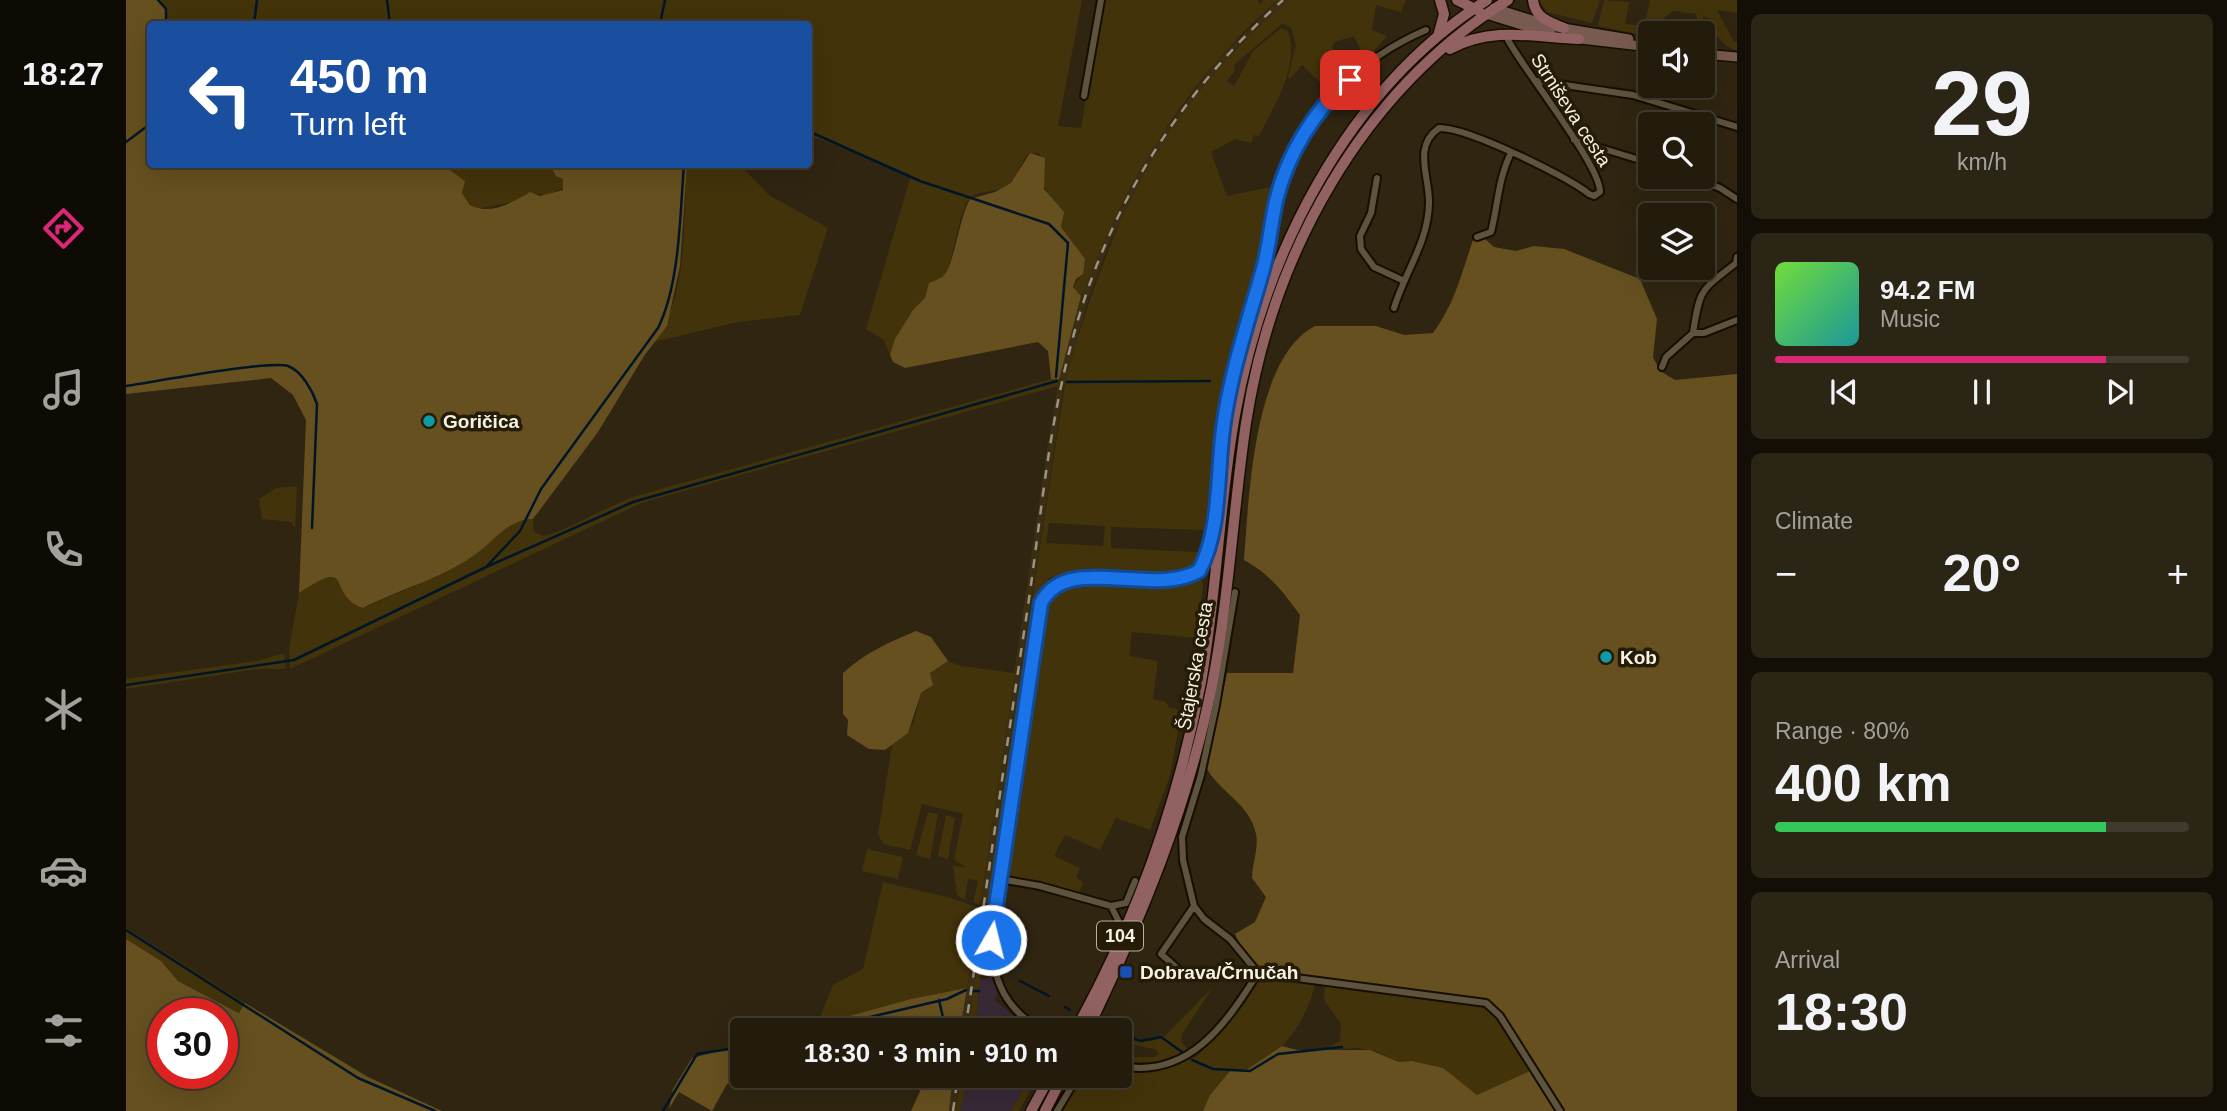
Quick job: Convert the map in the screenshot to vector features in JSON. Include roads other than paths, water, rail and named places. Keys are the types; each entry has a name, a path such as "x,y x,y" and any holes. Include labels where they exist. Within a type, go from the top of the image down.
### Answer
{"main road":[{"path":"1437,37 1444,14 1440,0"},
{"path":"1457,0 1564,28 1638,43"},
{"name":"Štajerska cesta","path":"1081,1018 1142,885 1181,768 1208,639 1235,418 1262,307 1287,244 1321,176 1378,99 1437,37 1483,6 1508,0"},
{"path":"1532,0 1534,10 1541,18 1564,28"},
{"path":"1483,6 1579,39"},
{"name":"Štajerska cesta","path":"1093,1018 1154,883 1177,821 1202,729 1216,662 1247,420 1260,356 1282,284 1302,237 1334,176 1384,109 1483,6"},
{"path":"1434,57 1465,40 1484,35 1638,44"},
{"path":"1715,54 1737,57"},
{"path":"1031,1111 1043,1088"},
{"path":"1045,1111 1057,1088"}],"street":[{"path":"1084,96 1101,0"},
{"path":"1028,1018 1005,1000 994,974 991,940 1038,624 1047,592 1057,582 1073,577 1171,582 1199,571 1209,545 1223,427 1233,375 1264,265 1283,177 1302,138 1339,89 1379,57 1426,30"},
{"name":"Strniševa cesta","path":"1394,308 1402,280 1420,248 1427,224 1429,204 1424,155 1430,134 1439,128 1451,127 1561,174 1590,194 1597,195 1599,184 1574,140 1508,40"},
{"path":"1537,81 1633,95 1737,127"},
{"path":"1574,140 1638,159"},
{"path":"1477,237 1491,232 1499,204 1502,172 1511,153"},
{"path":"1377,178 1371,213 1360,236 1361,249 1374,267 1402,280"},
{"path":"1715,186 1737,199"},
{"path":"1661,367 1666,357 1693,333 1700,298 1706,284 1737,261"},
{"path":"1693,333 1703,333 1737,320"},
{"path":"1235,592 1211,728 1182,837 1183,860 1194,906 1204,919 1230,940 1258,973 1486,1003 1500,1016 1560,1111"},
{"path":"1000,878 1111,906 1126,903"},
{"path":"1111,906 1118,920 1135,881"},
{"path":"1178,969 1161,954 1194,906"},
{"path":"1132,1066 1160,1065 1179,1060 1198,1050 1234,1011 1258,973"},
{"path":"1058,1111 1071,1088"}],"waterway":[{"path":"158,0 166,9 166,21"},
{"path":"254,21 257,0"},
{"path":"387,0 390,21"},
{"path":"661,21 665,0"},
{"path":"126,142 147,126"},
{"path":"812,133 920,181 1049,224 1068,243 1056,377"},
{"path":"486,567 520,531 541,489 658,328 675,270 684,168"},
{"path":"126,386 259,366 288,366 298,372 317,404 312,528"},
{"path":"126,685 294,660 484,568 633,502 1057,381"},
{"path":"1067,382 1210,381"},
{"path":"126,930 358,1078 435,1111"},
{"path":"1020,981 1049,996"},
{"path":"866,1018 947,999 966,990"},
{"path":"974,991 979,991"},
{"path":"939,1000 943,1018"},
{"path":"1065,1007 1070,1010"},
{"path":"1132,1038 1141,1041 1161,1037 1182,1052"},
{"path":"1192,1060 1213,1069 1250,1071 1278,1054 1342,1047"},
{"path":"663,1111 697,1054 730,1049"}],"railway":[{"path":"967,1018 1050,447 1071,345 1086,295 1104,247 1151,157 1211,74 1283,0"},
{"path":"953,1111 956,1088"}],"place":[{"name":"Goričica","path":"429,421"},
{"name":"Kob","path":"1606,657"},
{"name":"Dobrava/Črnučah","path":"1126,972"}]}
